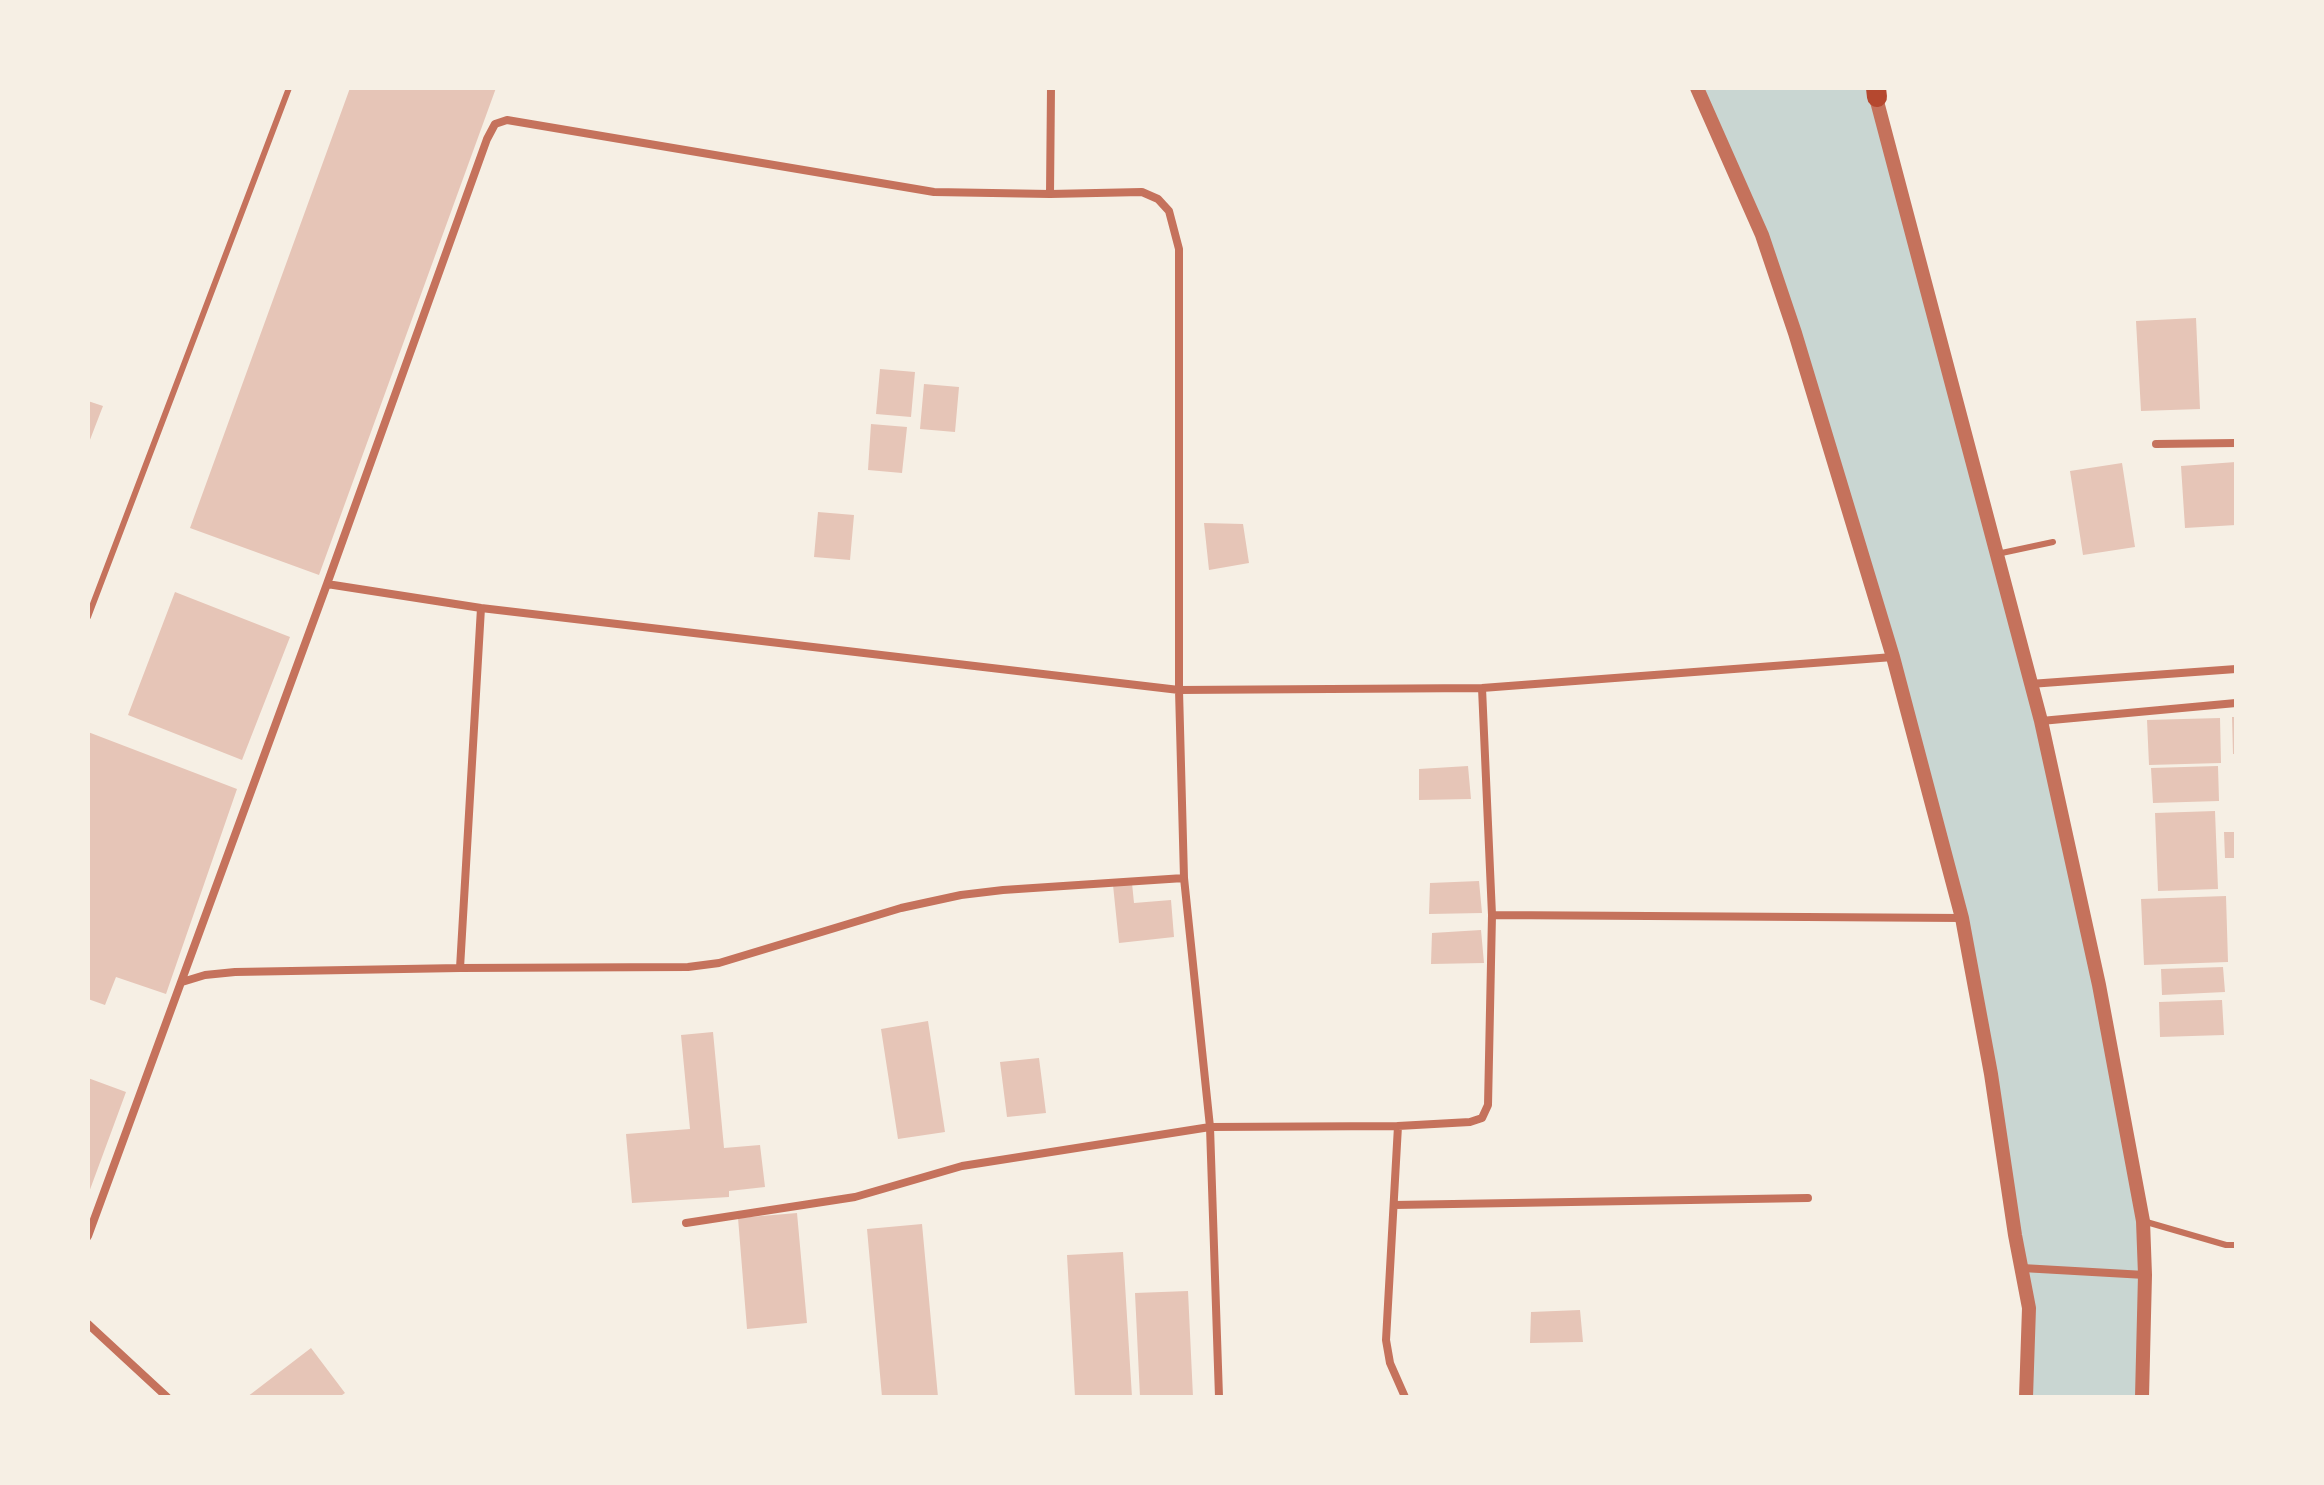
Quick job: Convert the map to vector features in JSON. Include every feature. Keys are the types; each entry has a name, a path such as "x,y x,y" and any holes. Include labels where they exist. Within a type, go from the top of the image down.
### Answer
{"street":[{"path":"1050,194 1051,88"},
{"path":"1697,88 1762,235 1795,333 1893,657 1962,918 2029,1308 2026,1397"},
{"path":"1875,91 2041,721 2099,985 2143,1221 2142,1397"},
{"path":"88,1236 495,124 507,120 934,192 1142,192 1158,199 1169,211 1179,249 1179,690 1184,878 1210,1127 1219,1397"},
{"path":"2156,444 2236,443"},
{"path":"327,584 481,608 1179,690 1482,688 1893,657"},
{"path":"460,968 481,608"},
{"path":"2030,684 2236,669"},
{"path":"686,1223 855,1197 962,1166 1210,1127 1398,1126 1470,1122 1482,1118 1488,1105 1492,915 1482,688"},
{"path":"2041,721 2236,703"},
{"path":"182,982 205,975 235,972 688,967 719,963 901,908 961,895 1184,878"},
{"path":"1492,915 1962,918"},
{"path":"1398,1126 1386,1340 1390,1363 1405,1397"},
{"path":"1394,1205 1808,1198"},
{"path":"2022,1268 2145,1275"},
{"path":"88,1324 167,1397"}],"lane":[{"path":"88,617 289,88"},
{"path":"1997,554 2053,542"},
{"path":"2143,1221 2226,1245 2236,1245"}],"shaded area":[{"path":"1697,88 1874,88 2030,684 2143,1221 2142,1397 2026,1397 2029,1308 1962,917 1795,333"}],"building":[{"path":"350,88 496,88 319,575 190,528"},
{"path":"2196,318 2200,409 2141,411 2136,321"},
{"path":"880,369 915,372 911,417 876,414"},
{"path":"924,384 959,387 955,432 920,429"},
{"path":"88,401 103,406 88,445"},
{"path":"871,424 907,427 902,473 868,470"},
{"path":"2236,462 2236,525 2185,528 2181,466"},
{"path":"2122,463 2135,547 2083,555 2070,471"},
{"path":"818,512 854,515 850,560 814,557"},
{"path":"1204,523 1243,524 1249,563 1209,570"},
{"path":"175,592 290,637 242,760 128,715"},
{"path":"2232,717 2236,717 2236,754 2233,754"},
{"path":"2220,718 2221,763 2149,765 2147,720"},
{"path":"88,732 237,789 166,994 116,977 105,1005 88,999"},
{"path":"1468,766 1471,799 1419,800 1419,769"},
{"path":"2218,766 2219,801 2153,803 2151,768"},
{"path":"2215,811 2218,889 2158,891 2155,813"},
{"path":"2224,832 2236,832 2236,858 2225,858"},
{"path":"1479,881 1482,913 1429,914 1430,883"},
{"path":"1132,883 1134,903 1171,900 1174,937 1119,943 1113,885"},
{"path":"2226,896 2228,962 2144,965 2141,899"},
{"path":"1481,930 1484,963 1431,964 1432,933"},
{"path":"2223,967 2225,992 2162,995 2161,969"},
{"path":"2222,1000 2224,1035 2160,1037 2159,1002"},
{"path":"928,1021 945,1132 898,1139 881,1029"},
{"path":"713,1032 724,1148 760,1145 765,1187 729,1191 729,1197 632,1203 626,1134 690,1129 681,1035"},
{"path":"1039,1058 1046,1113 1007,1117 1000,1062"},
{"path":"88,1078 126,1092 88,1195"},
{"path":"797,1213 807,1323 747,1329 738,1218"},
{"path":"922,1224 938,1397 882,1397 867,1229"},
{"path":"1123,1252 1132,1397 1075,1397 1067,1255"},
{"path":"1188,1291 1193,1397 1140,1397 1135,1293"},
{"path":"1580,1310 1583,1342 1530,1343 1531,1312"},
{"path":"311,1348 345,1393 339,1397 247,1397"}]}
